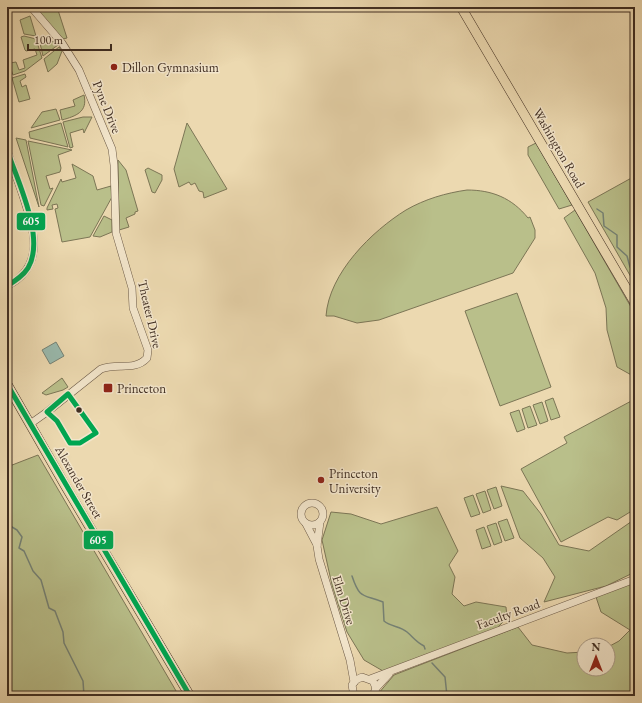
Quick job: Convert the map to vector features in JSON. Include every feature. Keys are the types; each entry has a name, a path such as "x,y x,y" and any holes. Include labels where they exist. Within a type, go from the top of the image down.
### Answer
{"main road":[{"name":"Washington Road","path":"461,7 635,303"},
{"name":"Alexander Street","path":"7,384 190,696"}],"street":[{"name":"Pyne Drive","path":"31,7 62,43 80,70 112,149 114,165 116,233"},
{"path":"7,150 29,216 35,243 28,266 21,276 7,286"},
{"name":"Theater Drive","path":"30,424 101,369 114,365 134,367 147,358 148,350 133,308 132,288 116,233"},
{"path":"312,503 318,504 322,508 323,516 320,522 314,525 306,524 302,519 301,511 305,505 312,503"},
{"name":"Elm Drive","path":"317,546 320,522"},
{"name":"Elm Drive","path":"306,524 317,546 323,574 350,660 354,682"},
{"name":"Faculty Road","path":"370,679 635,579"},
{"name":"Elm Drive","path":"350,660 362,677"},
{"name":"Faculty Road","path":"376,688 390,672"},
{"path":"352,695 354,682 362,677 370,679 376,688 373,696"}],"green space":[{"path":"36,7 57,7 67,38 63,39 37,11"},
{"path":"30,16 36,36 24,34 20,20"},
{"path":"24,36 36,39 42,58 25,71 13,75 8,61 10,63 16,62 19,70 25,68 23,60 37,55 35,49 25,50 21,37"},
{"path":"39,39 55,42 58,45 43,56"},
{"path":"59,47 62,51 57,64 48,72 44,59"},
{"path":"25,74 26,77 20,81 22,87 26,85 30,99 19,102 12,78"},
{"path":"84,95 84,106 80,112 72,117 62,120 60,110 75,106 73,100"},
{"path":"56,109 60,120 31,128 42,112"},
{"path":"83,117 92,117 84,133 83,129 70,133 73,147 70,148 63,122"},
{"path":"61,123 68,147 30,138 29,132"},
{"path":"187,123 227,189 204,198 203,192 199,191 195,183 191,185 189,182 179,187 174,169"},
{"path":"16,138 26,140 39,207"},
{"path":"28,141 72,150 58,155 61,168 60,172 46,176 50,189 53,188 44,206 41,205"},
{"path":"536,143 572,205 559,209 528,155 528,147"},
{"path":"118,160 126,170 138,211 126,218 129,227 119,230"},
{"path":"72,164 93,176 97,190 111,186 112,197 90,237 62,242 55,209 58,208 57,204 52,205 53,209 47,210 47,208 61,179 62,182 76,178"},
{"path":"148,168 162,175 162,180 155,193 152,192 145,170"},
{"path":"635,176 635,284 588,202"},
{"path":"467,190 476,190 501,196 515,205 528,218 530,217 535,230 535,238 513,273 379,320 357,323 334,316 326,316 329,300 335,284 344,269 354,255 380,229 406,210 421,203 443,195"},
{"path":"575,210 635,314 635,377 617,367 607,330 606,308 595,273 564,218"},
{"path":"104,216 112,220 112,232 100,237 93,236"},
{"path":"517,293 551,387 500,406 465,311"},
{"path":"62,378 68,387 46,395 42,393"},
{"path":"553,398 560,417 551,420 545,401"},
{"path":"635,399 635,509 617,520 608,517 561,542 521,469 567,443 564,437"},
{"path":"542,402 548,421 540,424 533,405"},
{"path":"530,406 537,425 528,428 522,409"},
{"path":"519,410 525,429 517,432 510,413"},
{"path":"38,455 179,696 7,696 7,467"},
{"path":"501,486 523,491 541,514 559,545 589,551 635,519 635,572 606,586 544,602 555,577 543,558 520,538"},
{"path":"496,487 502,506 494,509 487,490"},
{"path":"485,491 491,510 483,513 476,494"},
{"path":"473,495 480,514 471,517 464,498"},
{"path":"437,507 458,551 449,565 455,577 452,594 464,606 476,602 506,607 507,618 496,629 383,671 364,660 347,632 332,585 322,540 331,512 351,514 381,524"},
{"path":"507,519 514,538 505,541 498,522"},
{"path":"496,523 502,542 494,545 487,526"},
{"path":"484,527 491,546 482,549 476,530"},
{"path":"635,582 635,696 378,696 378,694 394,675 518,627 532,645 567,653 576,652 576,677 616,677 616,643 630,630 601,612 596,597"}],"water":[{"path":"56,342 64,356 50,364 42,350"}],"waterway":[{"path":"597,209 603,213 604,226 617,235 617,247 627,256 630,267 635,269"},
{"path":"7,524 17,530 22,537 19,548 24,551 33,571 41,580 49,608 55,611 63,632 64,643 83,681 84,696"},
{"path":"352,576 360,593 383,602 384,621 404,630 424,646 425,649"},
{"path":"432,663 445,677 447,696"}],"transit line":[{"name":"605","path":"7,150 28,209 34,241 33,256 28,268 21,276 7,286"},
{"name":"605","path":"7,384 190,696"},
{"name":"605","path":"68,394 96,433 80,443 70,443 57,421 47,412 68,394"}],"place":[{"name":"Dillon Gymnasium","path":"114,67"},
{"name":"Princeton","path":"108,388"},
{"name":"Princeton University","path":"321,480"}]}
